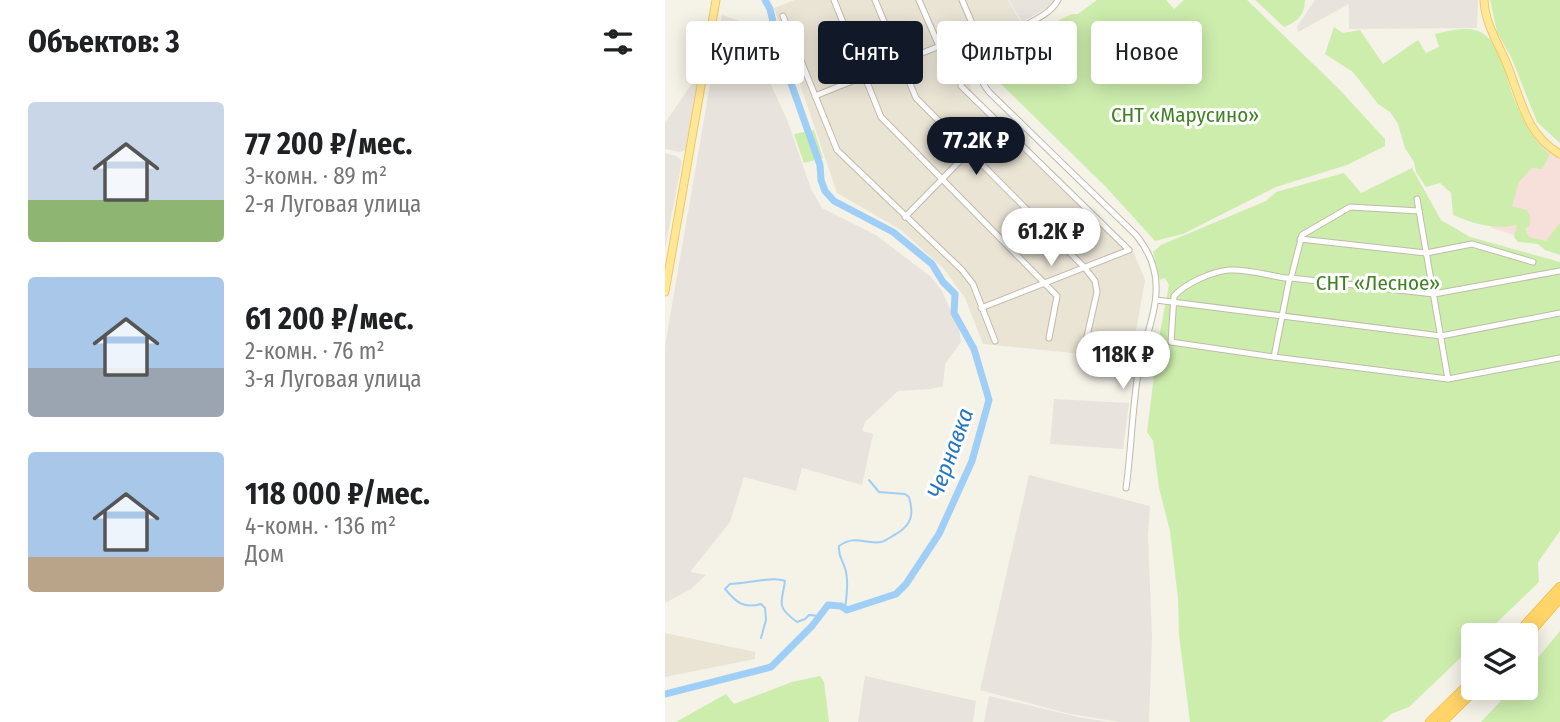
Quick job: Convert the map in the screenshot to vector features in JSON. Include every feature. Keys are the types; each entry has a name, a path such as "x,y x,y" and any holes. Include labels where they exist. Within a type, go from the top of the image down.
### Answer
{"highway":[{"path":"1527,623 1560,587"},
{"path":"1538,623 1560,598"},
{"path":"1430,722 1461,692"},
{"path":"1442,722 1465,700"}],"main road":[{"path":"665,292 716,0"},
{"path":"1484,0 1488,23 1506,62 1524,113 1535,133 1560,154"}],"street":[{"path":"834,0 842,21"},
{"path":"875,0 883,21"},
{"path":"919,0 937,41"},
{"path":"962,0 971,21"},
{"path":"1031,21 1051,9 1058,0"},
{"path":"783,16 837,150 962,270 973,284 995,341"},
{"path":"815,96 847,84"},
{"path":"868,84 881,117 1057,296 1049,338"},
{"path":"910,84 916,98 1095,281 1097,292 1085,345"},
{"path":"961,84 997,123 1129,250 981,308"},
{"path":"983,84 1136,235 1148,251 1153,264 1156,300 1137,376 1132,444 1125,488"},
{"path":"905,217 997,123"},
{"path":"1417,200 1448,379"},
{"path":"1274,357 1302,235 1350,206 1419,211"},
{"path":"1300,239 1426,253 1472,244 1533,262"},
{"path":"1560,271 1434,294 1228,270 1194,282 1177,292 1172,301 1171,342 1448,379 1560,358"},
{"path":"1156,300 1441,336 1560,313"}],"shaded area":[{"path":"795,0 1008,0 1020,21 937,21 937,84 970,84 972,94 1132,248 1145,280 1131,359 983,344 965,298 944,269 901,230 837,193 800,84 804,84 804,21 778,21 774,8"},
{"path":"1009,0 1056,0 1055,3 1021,21"},
{"path":"1315,0 1478,0 1477,28 1349,29 1349,4 1298,32 1297,27"},
{"path":"722,15 739,21 721,21"},
{"path":"692,84 700,84 688,149 680,152 665,149 665,123"},
{"path":"710,84 771,84 788,122 811,189 822,208 876,235 931,277 942,291 959,329 961,342 945,364 943,386 898,391 865,422 862,431 873,434 862,485 802,468 796,491 744,477 730,522 690,572 706,575 691,589 665,603 665,346"},
{"path":"1531,131 1544,147 1560,158 1560,249 1491,228"},
{"path":"665,153 682,161 665,249"},
{"path":"1054,399 1129,403 1123,449 1050,444"},
{"path":"1029,475 1150,506 1148,535 1152,637 1149,722 1120,722 1070,714 980,690"},
{"path":"665,633 755,652 755,659 665,677"},
{"path":"865,676 976,701 973,722 858,722"},
{"path":"989,696 1078,717 1109,722 984,722"}],"green space":[{"name":"СНТ «Марусино»","path":"1097,0 1166,0 1174,9 1184,0 1247,0 1339,89 1385,139 1385,146 1347,165 1276,187 1183,234 1155,241 1106,187 1001,84 1077,84 1077,21 1058,21 1078,14"},
{"path":"1255,0 1305,0 1299,17 1284,27"},
{"path":"1490,0 1560,0 1560,143 1537,122 1512,59 1497,32"},
{"path":"1334,27 1343,33 1360,30 1383,64 1418,40 1426,53 1439,47 1435,34 1468,29 1487,36 1503,62 1525,123 1550,155 1542,169 1532,168 1519,182 1512,206 1527,210 1530,225 1525,229 1529,237 1546,241 1560,223 1560,255 1545,250 1538,244 1518,242 1514,237 1517,225 1484,225 1453,215 1451,193 1440,183 1426,187 1416,172 1398,124 1390,112 1378,104 1353,72 1325,54"},
{"path":"814,130 823,158 804,163 794,134"},
{"name":"СНТ «Лесное»","path":"1412,168 1441,220 1470,237 1560,262 1560,531 1538,562 1539,582 1496,623 1461,623 1461,657 1409,707 1391,714 1382,722 1190,722 1170,531 1159,488 1153,441 1147,432 1158,343 1169,285 1165,278 1160,280 1153,252 1161,245 1266,201 1276,192 1344,173 1361,193"},
{"path":"1560,631 1560,722 1481,722 1502,700 1538,700 1538,658"},
{"path":"820,676 824,682 829,722 676,722 726,694 734,704 792,682"}],"waterway":[{"name":"Чернавка","path":"665,694 771,667 812,626 828,605 841,606 847,610 896,594 906,584 939,534 972,461 989,400 974,349 954,313 955,294 943,282 932,264 893,232 834,201 825,191 820,165 780,52 770,9 765,0"},
{"path":"845,608 847,577 839,546 856,540 875,543 885,541 905,527 911,514 909,497 905,494 879,492 869,480"},
{"path":"761,638 766,620 765,608 761,604 749,606 736,601 725,589 730,584 773,579 785,581 782,599 785,612 797,622 809,615 819,616"}]}
